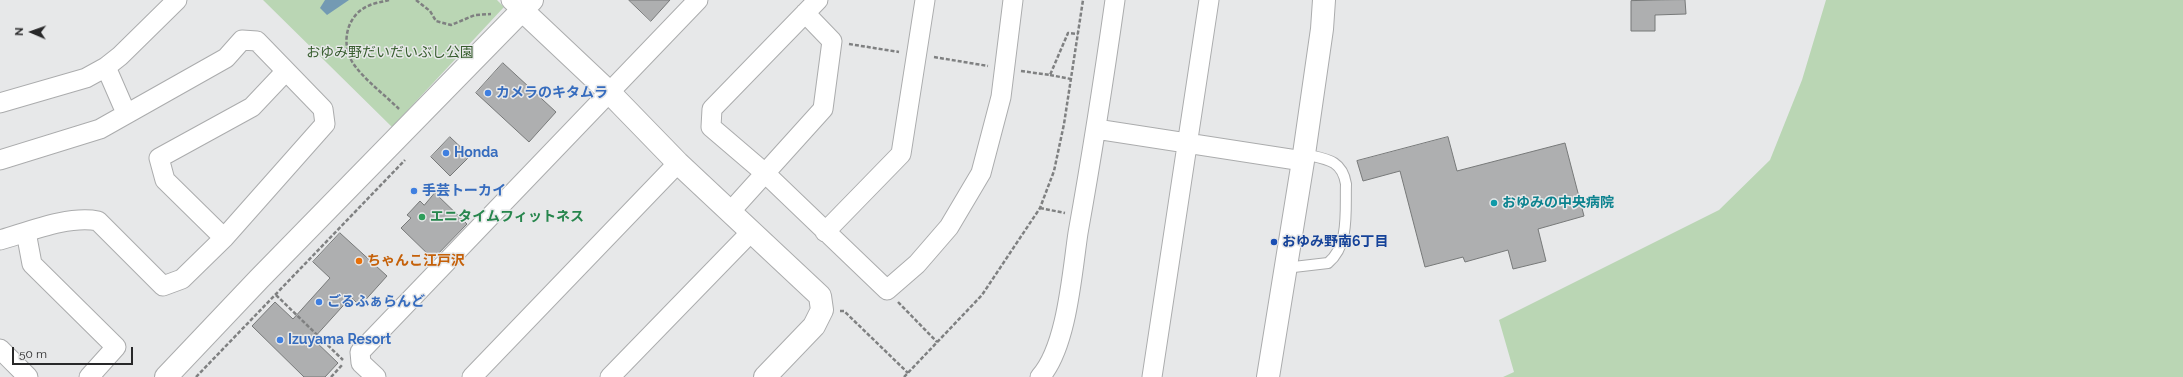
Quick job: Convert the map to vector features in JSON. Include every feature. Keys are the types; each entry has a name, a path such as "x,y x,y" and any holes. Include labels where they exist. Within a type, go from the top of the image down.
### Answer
{"street":[{"path":"0,103 86,78 106,67 120,56 177,0"},
{"path":"376,377 361,363 360,352 698,0"},
{"path":"825,232 901,154 925,0"},
{"path":"730,212 766,174 823,109 832,42 812,6 712,109 711,127 766,174 887,290 917,264 949,227 981,173 1001,97 1013,0"},
{"path":"1040,377 1049,367 1062,331 1096,129 1115,0"},
{"path":"1152,377 1186,143 1209,0"},
{"path":"1268,377 1304,158 1322,29 1324,0"},
{"path":"166,377 413,122 519,9 609,92 678,163 820,296 822,310 814,326 765,377"},
{"path":"0,160 100,129 226,58 242,40 257,41 323,108 325,124 224,238 182,279 163,286 98,221 85,218 26,232 0,240"},
{"path":"106,67 126,113"},
{"path":"224,238 165,180 160,158 252,107 286,71"},
{"path":"1096,129 1186,143 1304,158"},
{"path":"472,377 678,163"},
{"path":"26,232 32,264 116,347 89,377"},
{"path":"610,377 751,232"},
{"path":"0,349 28,377"}],"lane":[{"path":"1285,268 1328,263 1338,253 1343,242 1346,184 1345,176 1336,163 1330,160 1304,158"}],"path":[{"path":"389,0 368,6 355,15 346,34 347,50 355,66 413,122"},
{"path":"416,0 430,11 436,21 451,25 475,15 494,14 519,9"},
{"path":"904,377 982,295 1040,208 1054,171 1071,79 1083,0"},
{"path":"1050,75 1068,32 1078,34"},
{"path":"832,42 1071,79"},
{"path":"196,377 408,156"},
{"path":"1040,208 1081,216"},
{"path":"887,290 937,342"},
{"path":"276,295 345,362 332,377"},
{"path":"822,310 844,311 908,373"}],"green space":[{"name":"おゆみ野だいだいぶし公園","path":"263,0 497,0 504,7 392,127"},
{"path":"1826,0 2183,0 2183,377 1503,377 1514,372 1499,320 1719,210 1770,160 1802,80"}],"water":[{"path":"325,0 349,0 327,15 320,8"}],"building":[{"path":"629,0 670,0 651,21"},
{"path":"1685,0 1686,14 1655,15 1655,31 1631,31 1631,1"},
{"path":"503,63 556,112 529,142 476,93"},
{"path":"450,137 470,156 450,176 431,157"},
{"name":"おゆみの中央病院","path":"1448,137 1457,171 1565,143 1584,216 1538,229 1546,261 1513,269 1508,250 1465,262 1463,257 1425,267 1400,171 1363,181 1357,161"},
{"path":"435,193 467,224 433,259 401,228 411,218 407,215 420,201 424,205"},
{"path":"340,233 387,276 360,306 351,297 313,339 338,363 325,377 304,377 252,326 275,302 293,319 330,278 313,262"}],"place":[{"name":"カメラのキタムラ","path":"488,93"},
{"name":"Honda","path":"446,153"},
{"name":"手芸トーカイ","path":"414,191"},
{"name":"おゆみの中央病院","path":"1494,203"},
{"name":"エニタイムフィットネス","path":"422,217"},
{"name":"おゆみ野南6丁目","path":"1274,242"},
{"name":"ちゃんこ江戸沢","path":"359,261"},
{"name":"ごるふぁらんど","path":"319,302"},
{"name":"Izuyama Resort","path":"280,340"}]}
